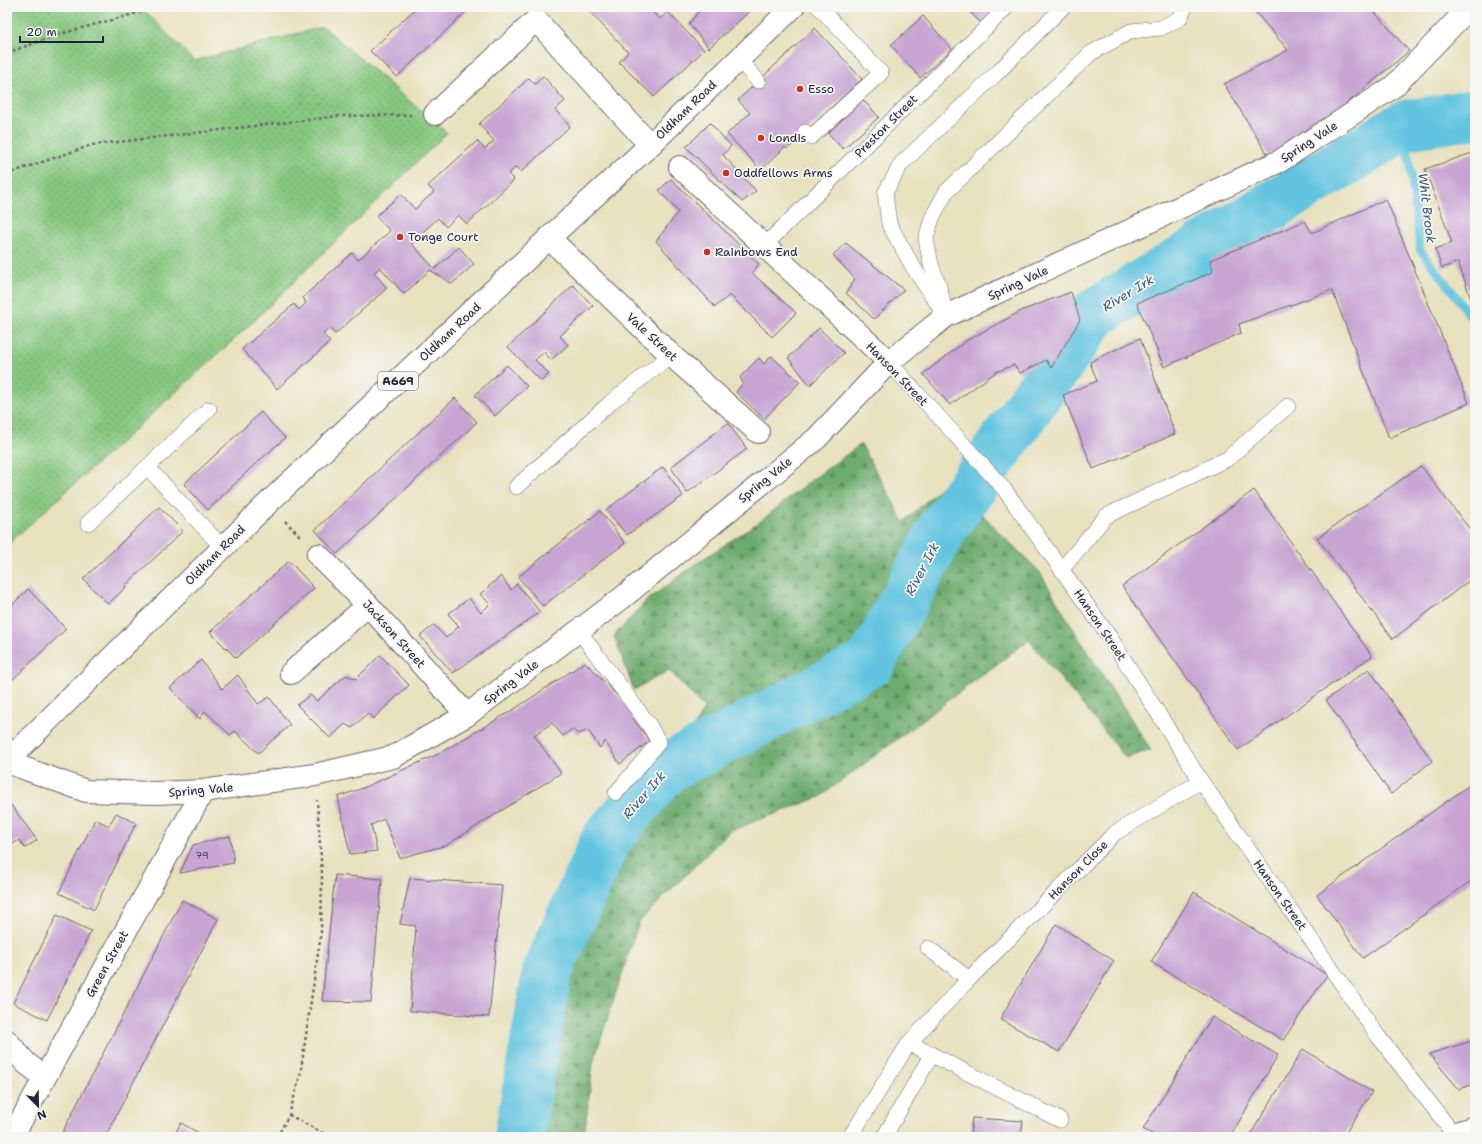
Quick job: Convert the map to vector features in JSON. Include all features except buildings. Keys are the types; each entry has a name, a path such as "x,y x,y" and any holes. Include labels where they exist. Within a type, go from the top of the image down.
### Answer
{"street":[{"name":"Oldham Road","path":"7,761 268,503 549,238 650,145 793,7"},
{"name":"Spring Vale","path":"7,761 86,791 155,793 204,791 315,775 393,757 467,715 622,598 817,438 889,362 946,316 1280,161 1393,87 1470,7"},
{"path":"435,114 536,20 650,145"},
{"name":"Hanson Street","path":"680,167 889,362"},
{"name":"Vale Street","path":"549,238 671,355 758,432"},
{"name":"Jackson Street","path":"318,555 368,605 467,715"},
{"path":"291,673 368,605"},
{"name":"Green Street","path":"12,1137 204,791"},
{"path":"7,1041 26,1063 44,1077"},
{"path":"1454,1136 1475,1126"}],"lane":[{"path":"805,132 810,137 881,73 819,7"},
{"name":"Preston Street","path":"764,246 1007,7"},
{"path":"946,316 913,267 889,224 885,193 901,164 999,71 1063,7"},
{"path":"946,316 940,286 931,265 926,239 932,218 946,192 1091,53 1131,31 1161,28 1174,22 1180,18 1185,7"},
{"path":"739,60 758,81"},
{"path":"516,487 610,404 671,355"},
{"name":"Hanson Street","path":"889,362 1004,489 1109,636 1201,781 1378,1036 1454,1136"},
{"path":"1062,569 1106,516 1227,459 1288,406"},
{"path":"88,523 209,409"},
{"path":"147,467 223,548"},
{"path":"579,631 649,725 658,742 616,793"},
{"name":"Hanson Close","path":"850,1137 909,1043 969,979 1115,833 1201,781"},
{"path":"928,948 969,979"},
{"path":"909,1043 1060,1120"},
{"path":"884,1137 932,1054"}],"path":[{"path":"7,53 60,34 141,12"},
{"path":"7,174 92,145 340,116 435,114"},
{"path":"268,503 318,555"},
{"path":"277,1137 289,1115 300,1076 321,932 322,874 315,775"},
{"path":"289,1115 330,1137"}],"green space":[{"path":"7,7 141,7 194,61 323,27 447,133 239,335 7,545"},
{"path":"861,444 904,522 951,478 993,526 1039,571 1074,630 1151,750 1126,758 1029,640 820,797 730,831 639,922 593,1063 584,1137 533,1137 543,1070 545,946 591,843 684,745 704,708 669,670 634,690 614,636 646,601 706,557 762,520 813,479"}],"waterway":[{"name":"River Irk","path":"519,1137 547,972 606,839 666,769 871,662 944,526 1095,313 1405,125 1475,114"},
{"name":"Whit Brook","path":"1405,125 1420,250 1456,296 1475,324"}],"place":[{"name":"Esso","path":"800,89"},
{"name":"Londis","path":"761,138"},
{"name":"Oddfellows Arms","path":"726,173"},
{"name":"Tonge Court","path":"400,237"},
{"name":"Rainbows End","path":"707,252"}]}
